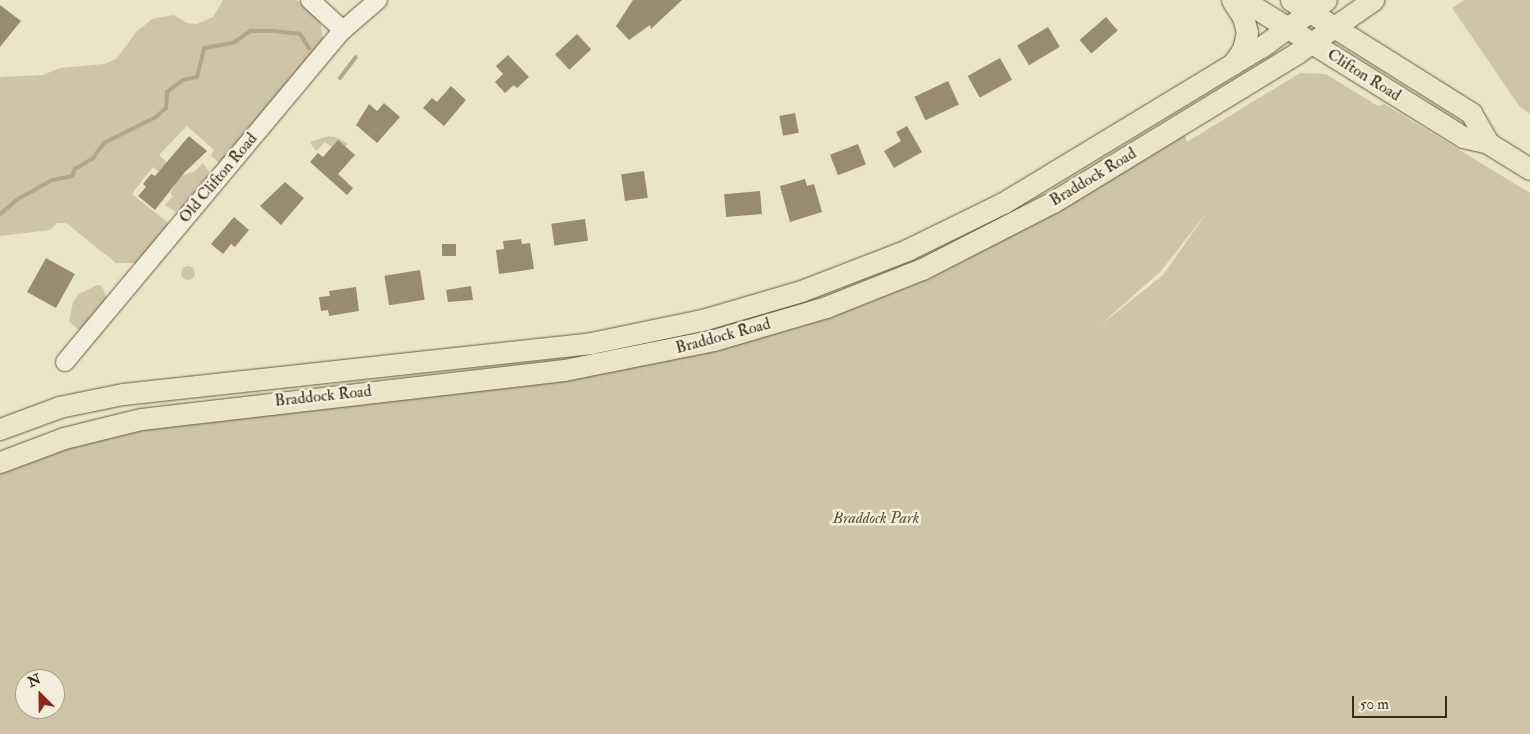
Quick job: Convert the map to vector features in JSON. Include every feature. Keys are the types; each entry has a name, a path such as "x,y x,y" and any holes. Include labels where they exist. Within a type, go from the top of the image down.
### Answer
{"main road":[{"path":"1232,0 1243,16 1247,32 1243,49 1232,64"},
{"name":"Clifton Road","path":"1244,0 1463,137 1488,143 1530,169"},
{"name":"Clifton Road","path":"1291,0 1318,6 1334,26 1471,113 1488,143"},
{"name":"Braddock Road","path":"0,462 64,438 141,419 308,397 564,370 714,340 826,307 922,269 985,239 1052,202 1313,42 1373,0"},
{"name":"Braddock Road","path":"0,429 59,407 123,394 591,343 655,331 759,304 858,270 959,226 1050,175 1232,64 1318,6"}],"street":[{"path":"310,0 344,30"},
{"name":"Old Clifton Road","path":"65,362 344,30 378,0"}],"green space":[{"path":"223,0 297,0 320,21 323,40 221,164 211,156 214,150 187,126 159,155 181,176 195,171 203,163 212,176 180,214 165,205 173,196 170,193 175,185 153,167 132,194 171,225 138,263 116,263 66,223 57,223 50,230 0,236 0,77 43,75 60,68 105,64 117,58 136,32 152,19 174,15 187,23 197,24 213,17"},
{"path":"1464,0 1530,0 1530,114 1520,107 1452,8"},
{"name":"Braddock Park","path":"1300,73 1326,74 1378,106 1384,104 1530,193 1530,734 0,734 0,472 141,419 635,358 922,269 1181,123 1187,142","holes":["1208,211 1163,275 1098,327 1161,271"]},
{"path":"329,136 338,138 348,144 345,147 338,140 332,147 325,142 316,151 310,142"},
{"path":"185,266 191,266 195,273 191,280 185,280 181,276 181,270"},
{"path":"97,285 102,286 107,298 83,329 78,329 69,322 73,302 79,294"}],"building":[{"path":"633,0 682,0 651,29 650,25 629,40 616,26"},
{"path":"0,5 21,21 0,47"},
{"path":"1106,17 1118,31 1091,54 1080,40"},
{"path":"1048,27 1060,47 1029,65 1017,46"},
{"path":"577,34 591,49 569,70 555,54"},
{"path":"508,55 529,77 517,88 514,85 505,93 495,82 503,74 496,66"},
{"path":"1000,58 1012,80 980,98 968,76"},
{"path":"948,81 959,105 925,120 914,97"},
{"path":"451,86 466,100 444,126 423,108 432,98 437,102"},
{"path":"384,103 400,117 377,143 356,125 369,104 377,111"},
{"path":"795,113 799,133 783,136 779,116"},
{"path":"907,126 922,152 894,168 884,151 901,141 896,132"},
{"path":"189,136 207,151 184,173 155,210 138,196 146,187 143,184 151,174 155,176"},
{"path":"338,140 355,155 338,174 353,188 347,195 310,162 318,153 323,157"},
{"path":"858,144 866,165 838,175 830,155"},
{"path":"644,171 648,198 625,201 621,174"},
{"path":"805,179 807,186 814,184 822,212 790,222 780,186"},
{"path":"285,182 304,198 281,225 260,206"},
{"path":"760,191 762,214 726,217 724,194"},
{"path":"234,217 249,230 235,247 231,244 223,254 211,244"},
{"path":"585,219 588,241 554,246 551,224"},
{"path":"521,239 522,244 530,243 534,269 499,274 496,250 504,249 503,241"},
{"path":"442,244 456,244 456,256 442,256"},
{"path":"46,258 75,274 56,308 27,292"},
{"path":"420,270 425,300 389,305 384,276"},
{"path":"471,286 473,300 448,302 446,290"},
{"path":"356,287 359,311 329,316 328,310 321,311 319,297 330,296 329,291"}],"waterway":[{"path":"0,214 18,199 52,180 72,176 75,169 93,158 104,143 156,117 166,108 167,92 183,80 197,77 204,48 233,43 251,31 300,34 309,48"},
{"path":"340,78 356,57"}]}
